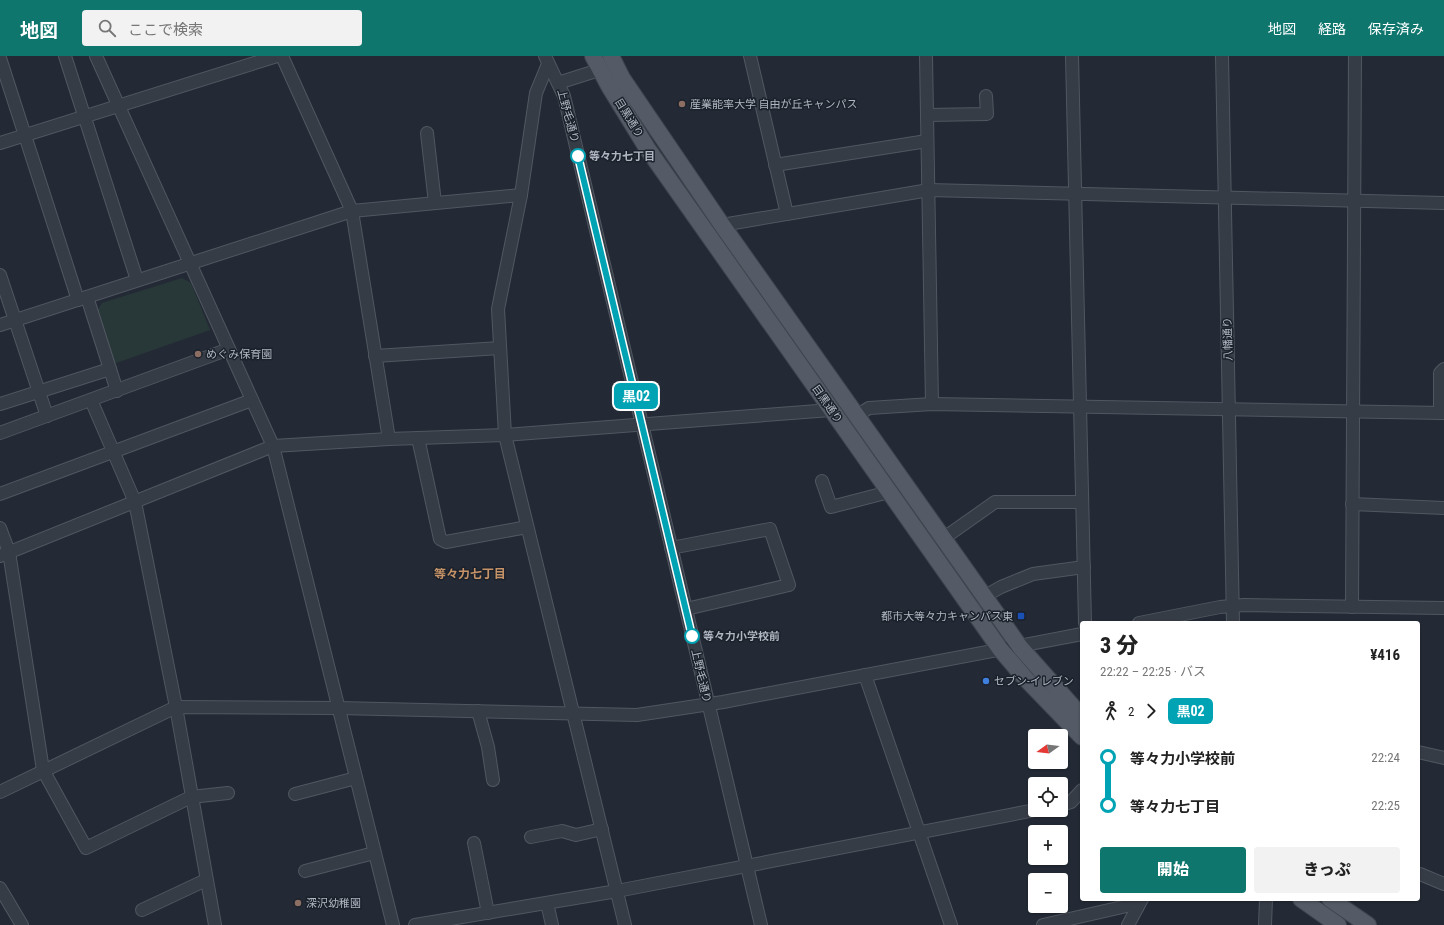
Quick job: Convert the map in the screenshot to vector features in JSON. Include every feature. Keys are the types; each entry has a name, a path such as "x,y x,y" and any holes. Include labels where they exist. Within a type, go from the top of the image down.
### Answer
{"main road":[{"name":"目黒通り","path":"612,56 622,78 722,225 1020,647 1080,714"},
{"name":"目黒通り","path":"596,63 648,148 1000,649 1025,678 1080,735"},
{"path":"1304,901 1338,925"},
{"path":"1333,901 1368,925"}],"street":[{"path":"65,56 137,280"},
{"path":"96,56 273,446 393,925"},
{"path":"0,144 277,56"},
{"path":"282,56 352,211 389,439"},
{"path":"750,56 786,214"},
{"path":"926,56 932,404"},
{"path":"1072,56 1085,621"},
{"name":"八幡通り","path":"1222,56 1233,621"},
{"path":"1352,607 1355,56"},
{"path":"0,58 25,136 82,298 117,391"},
{"path":"546,60 536,93 521,195 498,309 505,436 625,925"},
{"name":"上野毛通り","path":"546,60 564,96 761,925"},
{"path":"558,83 596,63"},
{"path":"927,115 987,114 986,96"},
{"path":"427,133 435,203"},
{"path":"775,165 928,141"},
{"path":"722,225 929,190 1444,204"},
{"path":"0,325 15,322 82,298 352,211 521,195"},
{"path":"0,274 47,416"},
{"path":"375,356 500,348"},
{"path":"0,433 229,349"},
{"path":"0,404 110,369"},
{"path":"856,416 869,408 932,404 1442,413 1440,374 1444,369"},
{"path":"91,400 135,502 176,707 215,925"},
{"path":"0,494 252,400"},
{"path":"4,554 273,446 389,439 505,436 831,410"},
{"path":"418,438 440,539 446,542 527,527"},
{"path":"822,481 831,507 889,492"},
{"path":"944,538 995,502 1082,502"},
{"path":"1352,504 1444,508"},
{"path":"0,528 42,770 86,848 191,797 228,792"},
{"path":"671,548 770,529 788,585 686,609"},
{"path":"985,596 1001,587 1033,574 1084,567"},
{"path":"1148,621 1232,605 1444,608"},
{"path":"0,792 42,770 176,707 338,708 636,715 708,705 1080,634"},
{"path":"865,675 951,925"},
{"path":"478,711 488,747 493,780"},
{"path":"1420,752 1444,758"},
{"path":"295,794 356,778"},
{"path":"1068,803 1072,802 1080,792"},
{"path":"415,925 456,922 488,913 616,891 918,831 1028,811"},
{"path":"531,837 562,831 576,835 602,829"},
{"path":"474,843 488,913"},
{"path":"305,871 374,853"},
{"path":"1420,874 1444,884"},
{"path":"142,910 206,880"},
{"path":"0,888 22,925"},
{"path":"1265,925 1266,901"},
{"path":"547,903 552,925"},
{"path":"1043,925 1140,904"},
{"path":"1128,925 1140,904"}],"shaded area":[{"path":"182,278 191,283 210,330 113,364 97,311 102,303"}],"bus line":[{"name":"黒02","path":"578,156 692,636"}],"place":[{"name":"産業能率大学 自由が丘キャンパス","path":"682,104"},
{"name":"等々力七丁目","path":"578,156"},
{"name":"めぐみ保育園","path":"198,354"},
{"name":"都市大等々力キャンパス東","path":"1021,616"},
{"name":"等々力小学校前","path":"692,636"},
{"name":"セブン-イレブン","path":"986,681"},
{"name":"深沢幼稚園","path":"298,903"}],"district":[{"name":"等々力七丁目","path":"470,574"}]}
